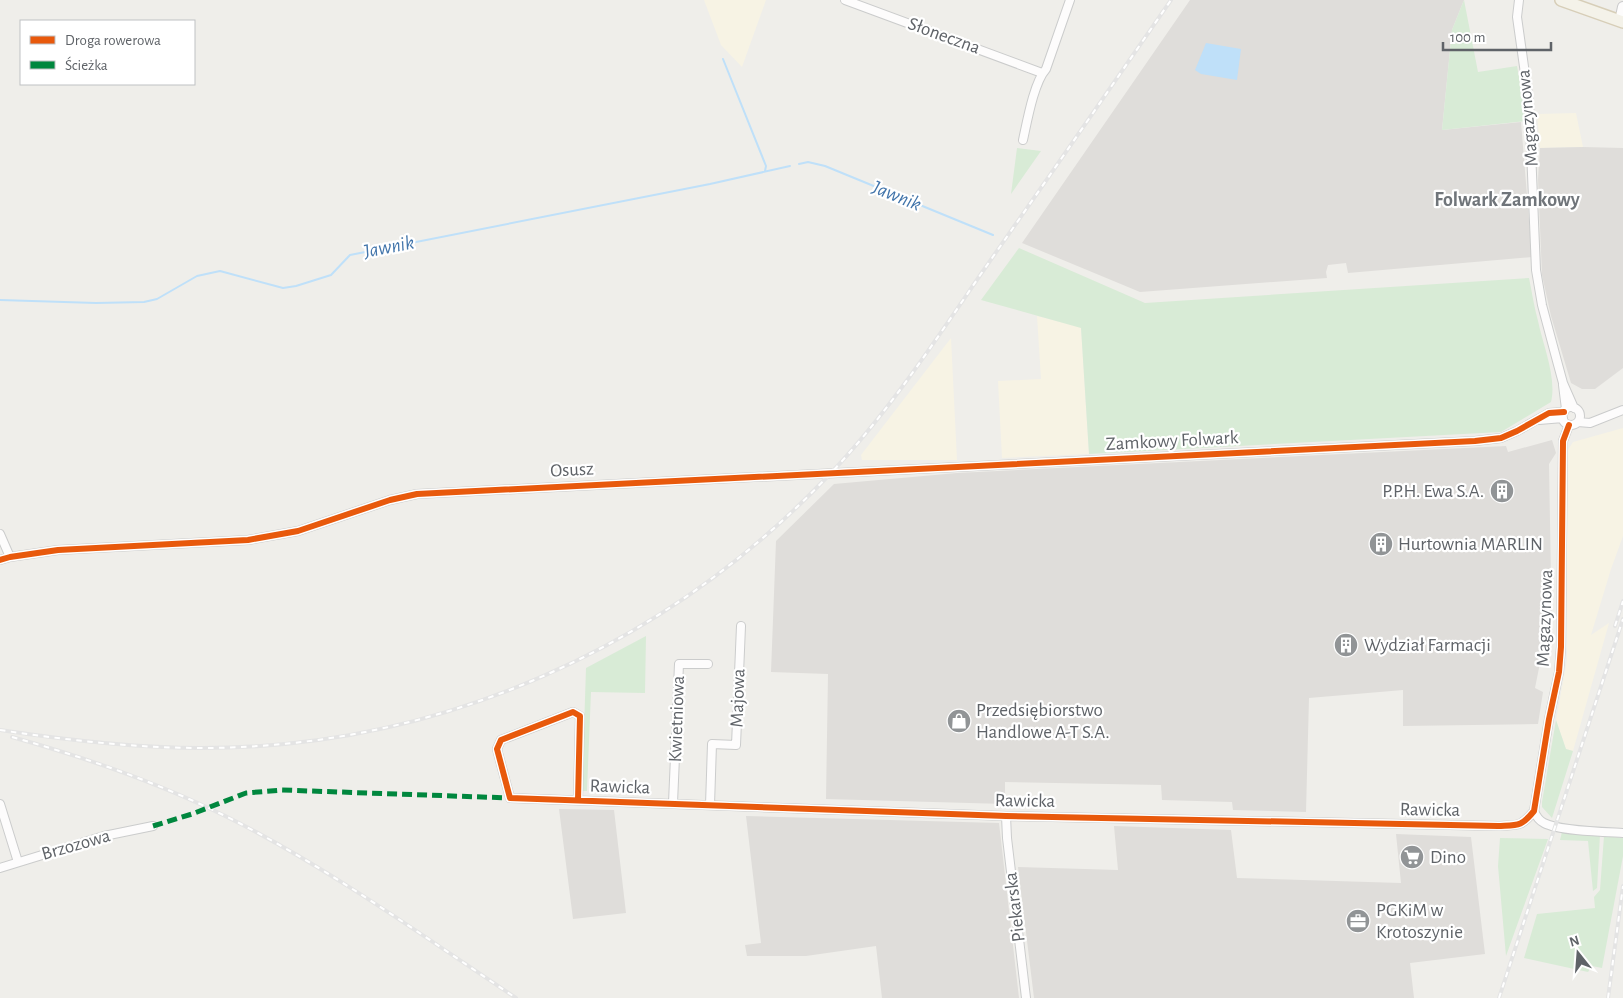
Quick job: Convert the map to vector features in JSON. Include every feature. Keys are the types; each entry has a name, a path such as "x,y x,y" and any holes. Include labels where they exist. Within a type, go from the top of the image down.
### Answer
{"main road":[{"path":"1561,0 1622,21"}],"street":[{"name":"Słoneczna","path":"845,0 1042,72"},
{"path":"1023,140 1042,72 1046,69 1070,0"},
{"name":"Magazynowa","path":"1519,0 1517,17 1529,102 1536,270 1542,305 1563,383 1567,412"},
{"path":"1622,21 1623,7"},
{"path":"1578,410 1579,418 1574,425 1569,425 1567,412 1578,410"},
{"path":"1579,418 1590,422 1623,410"},
{"name":"Zamkowy Folwark","path":"807,474 1475,441 1501,438 1517,432 1549,413 1567,412"},
{"name":"Magazynowa","path":"1534,811 1549,719 1559,672 1561,647 1563,441 1569,425"},
{"name":"Osusz","path":"0,560 58,550 248,540 298,531 390,500 417,494 807,474"},
{"path":"0,534 10,557"},
{"name":"Majowa","path":"710,805 712,744 736,745 741,626"},
{"name":"Kwietniowa","path":"673,804 679,664 708,664"},
{"name":"Rawicka","path":"578,800 580,716 573,712 501,740 497,749 510,798 1006,816 1498,826 1525,822 1534,811"},
{"path":"0,804 18,862"},
{"path":"1534,811 1537,818 1543,823 1555,827 1623,833"},
{"name":"Piekarska","path":"1006,816 1008,848 1026,998"},
{"name":"Brzozowa","path":"0,868 104,836 153,826"}],"shaded area":[{"path":"704,0 766,0 742,67 721,45"},
{"path":"1190,0 1464,0 1452,30 1442,130 1521,122 1532,257 1348,273 1346,263 1328,265 1327,278 1140,292 1022,243"},
{"path":"1576,113 1583,147 1540,148 1537,114"},
{"path":"1540,148 1623,148 1623,368 1595,389 1582,389 1571,383 1551,316 1542,275 1538,179"},
{"path":"1037,316 1081,327 1089,454 1002,458 998,381 1041,379"},
{"path":"951,338 957,460 862,460 861,455"},
{"path":"1623,428 1623,536 1591,635 1609,623 1573,751 1566,749 1556,720 1567,660 1566,453 1573,442"},
{"path":"1552,440 1556,453 1549,464 1552,638 1545,638 1535,688 1543,692 1538,724 1403,726 1403,690 1309,698 1306,812 1233,810 1232,802 1162,800 1161,785 1005,782 1005,804 826,799 828,674 771,672 776,541 834,484 957,473 1506,446 1508,452"},
{"path":"559,809 614,810 626,913 573,919"},
{"path":"746,816 999,823 1019,998 882,998 876,946 806,956 747,956 745,945 761,943"},
{"path":"1114,826 1231,830 1237,878 1401,883 1396,834 1471,837 1485,954 1410,963 1414,998 1034,998 1018,867 1118,870"}],"green space":[{"path":"1464,0 1478,72 1517,66 1527,121 1442,130 1452,30"},
{"path":"1017,148 1041,151 1011,194"},
{"path":"1019,248 1145,303 1529,278 1551,372 1551,402 1501,432 1089,454 1081,328 981,300"},
{"path":"646,636 645,693 591,692 587,791 582,791 586,668"},
{"path":"1556,720 1566,749 1573,751 1552,818 1542,807 1542,802"},
{"path":"1562,832 1600,835 1597,888 1593,891 1588,841 1560,840"},
{"path":"1604,836 1623,838 1623,856 1602,968 1592,966 1588,972 1524,958 1537,914 1595,908 1594,897 1600,890"},
{"path":"1500,838 1548,839 1506,956 1498,866"}],"water":[{"path":"1206,43 1241,49 1237,80 1201,74 1195,70"}],"waterway":[{"path":"723,59 766,166 765,171"},
{"name":"Jawnik","path":"799,164 808,162 825,166 993,235"},
{"name":"Jawnik","path":"0,300 96,303 144,302 157,299 197,276 220,271 283,288 296,286 331,275 350,255 710,184 790,166"}],"railway":[{"path":"0,730 125,745 201,748 290,743 377,730 462,707 544,676 622,637 696,590 766,535 830,474 851,451 929,350 1171,0"},
{"path":"1615,626 1623,601"},
{"path":"1499,998 1623,619"},
{"path":"12,737 129,774 186,797 241,824 277,843 346,885 516,998"},
{"path":"1608,998 1623,886"}],"marked path":[{"path":"153,826 192,814 246,793 282,790 510,798"}],"cycle path":[{"path":"0,560 58,550 248,540 298,531 390,500 417,494 1475,441 1501,438 1549,413 1564,412"},
{"path":"578,800 580,716 573,712 501,740 497,749 510,798 1006,816 1498,826 1522,823 1534,811 1549,719 1559,672 1561,647 1563,441 1569,425"}],"place":[{"name":"P.P.H. Ewa S.A.","path":"1502,491"},
{"name":"Hurtownia MARLIN","path":"1381,544"},
{"name":"Wydział Farmacji","path":"1346,645"},
{"name":"Przedsiębiorstwo Handlowe A-T S.A.","path":"959,721"},
{"name":"Dino","path":"1412,857"},
{"name":"PGKiM w Krotoszynie","path":"1358,921"}],"district":[{"name":"Folwark Zamkowy","path":"1507,200"}]}
